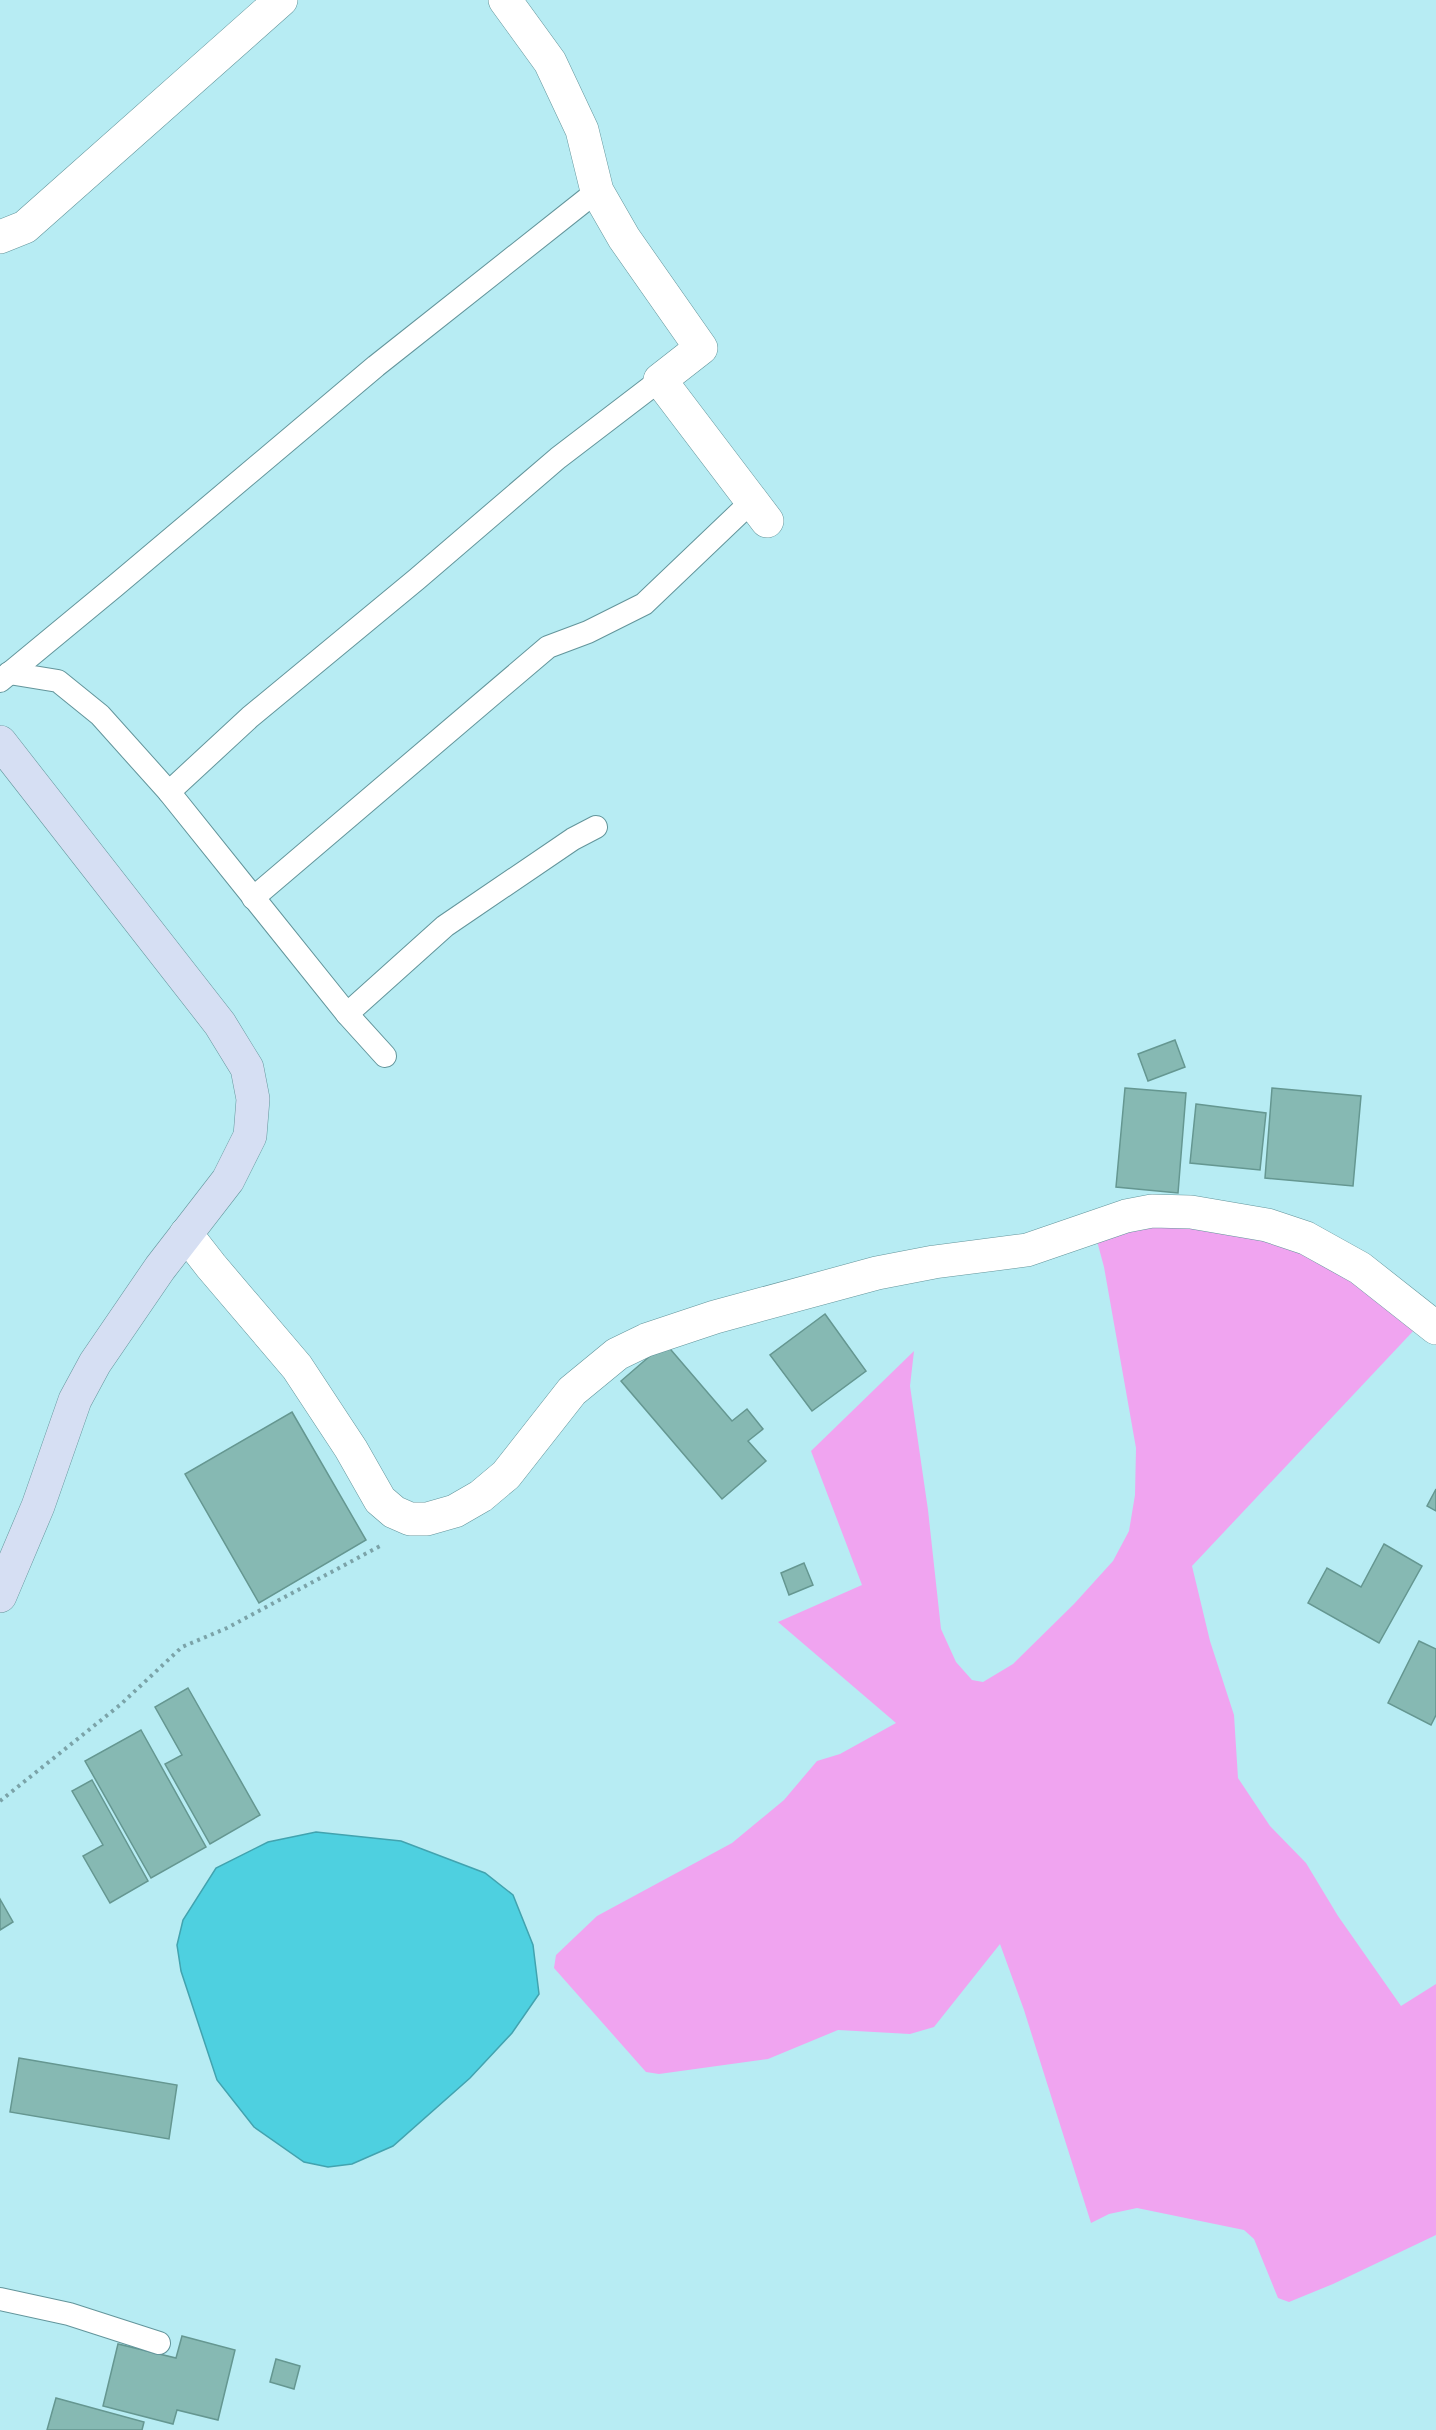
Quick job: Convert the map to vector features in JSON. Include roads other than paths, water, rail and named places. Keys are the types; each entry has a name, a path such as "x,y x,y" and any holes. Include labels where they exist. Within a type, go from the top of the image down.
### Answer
{"street":[{"path":"0,237 25,227 281,0"},
{"path":"505,0 550,62 582,130 597,191 624,238 701,348 660,380 759,511"},
{"path":"0,742 220,1024 247,1068 253,1099 250,1136 228,1180 160,1268 95,1363 75,1400 38,1506 0,1596"},
{"path":"186,1234 297,1367 351,1449 380,1500 394,1512 410,1519 428,1519 454,1511 481,1496 506,1475 572,1391 617,1354 646,1340 715,1317 877,1273 934,1262 1027,1250 1126,1216 1152,1211 1191,1212 1267,1225 1306,1238 1360,1268 1436,1328"}],"lane":[{"path":"4,677 376,366 597,191"},
{"path":"169,792 250,717 417,579 558,458 660,380"},
{"path":"253,898 548,647 588,632 644,604 759,511"},
{"path":"4,677 58,681 100,715 169,792 346,1014 385,1056"},
{"path":"346,1014 445,926 573,839 596,827"},
{"path":"0,2299 69,2314 159,2343"}],"water":[{"path":"316,1832 401,1841 485,1873 513,1895 533,1945 539,1994 512,2033 470,2078 393,2146 352,2164 328,2167 304,2162 254,2127 217,2080 181,1971 177,1945 183,1920 216,1868 268,1842"}]}
